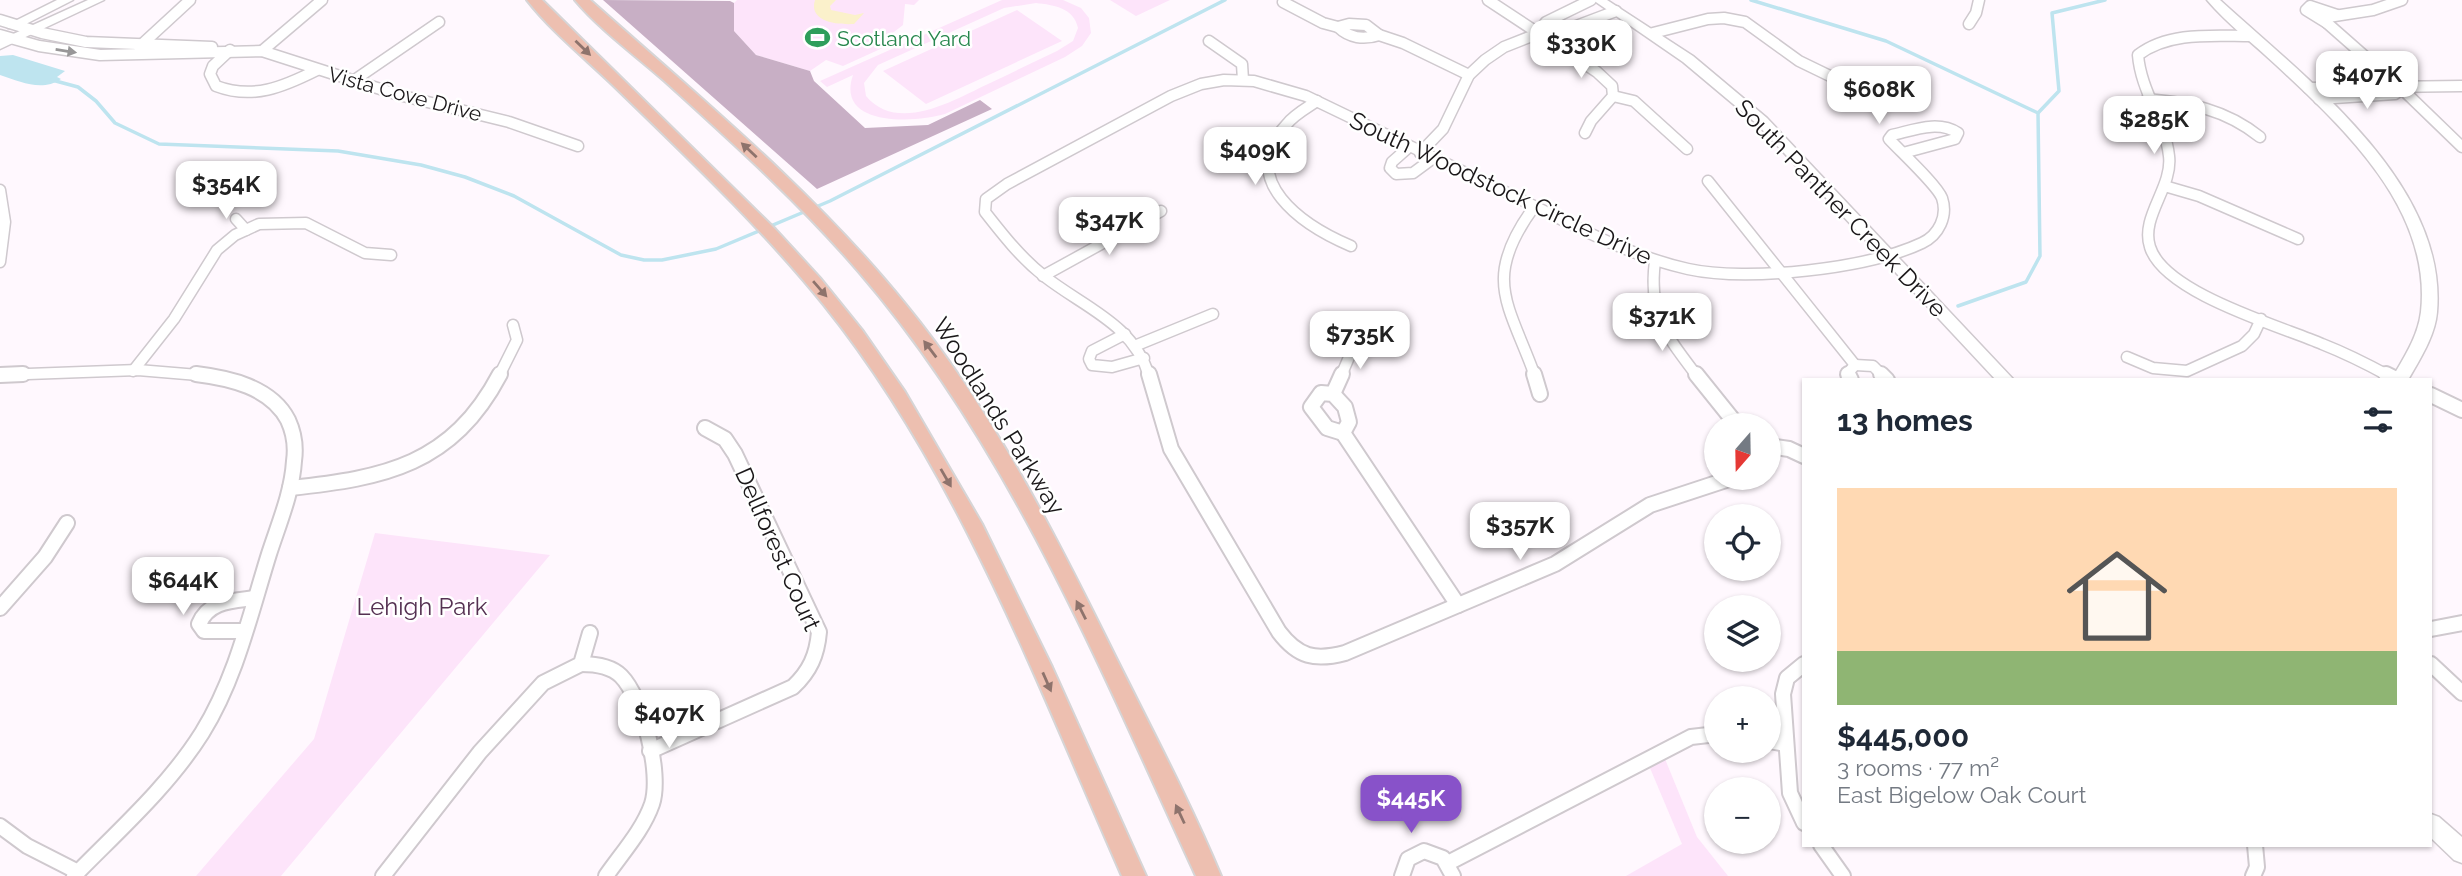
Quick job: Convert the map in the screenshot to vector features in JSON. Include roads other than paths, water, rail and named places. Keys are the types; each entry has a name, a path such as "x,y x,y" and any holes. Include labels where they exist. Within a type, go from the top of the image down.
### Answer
{"main road":[{"path":"534,0 672,131 775,238 826,295 876,363 966,512 1015,611 1134,876"},
{"name":"Woodlands Parkway","path":"582,0 820,217 871,274 940,362 1017,486 1133,714 1209,876"}],"street":[{"path":"4,33 67,0"},
{"path":"4,33 31,30 98,0"},
{"path":"132,55 190,0"},
{"path":"262,51 322,0"},
{"path":"1488,0 1597,72 1612,86 1613,96 1591,121 1585,133"},
{"path":"1537,34 1546,22 1591,0"},
{"name":"South Panther Creek Drive","path":"1599,0 1653,33 1762,121 2004,378"},
{"path":"1969,24 1976,13 1979,0"},
{"path":"2213,0 2319,99 2353,134 2396,188 2421,243 2430,281 2429,315 2418,350 2400,378"},
{"path":"2327,23 2328,17 2373,10 2402,0"},
{"path":"1283,2 1322,23 1339,27 1345,34 1354,37 1367,39 1379,35 1402,41 1438,63 1469,75"},
{"path":"2337,15 2310,6 2306,10 2314,18 2327,23 2402,89 2462,147"},
{"path":"1420,153 1443,129 1469,75 1485,60 1504,47 1537,34 1563,32 1616,11"},
{"path":"1653,33 1708,19 1724,18 1745,22 1799,61 1832,77"},
{"path":"352,81 439,22"},
{"name":"Vista Cove Drive","path":"31,30 84,41 142,45 193,44 230,50"},
{"name":"Vista Cove Drive","path":"4,33 69,51 132,55 262,51 352,81 509,122 578,145"},
{"path":"2251,36 2170,40 2146,47 2138,55 2138,72 2147,99 2163,127 2169,148 2168,187 2153,214 2149,231 2153,258 2188,287 2316,340 2395,378"},
{"path":"1209,41 1242,64 1243,80"},
{"path":"230,50 213,66 210,74 216,86 234,93 275,90 317,70"},
{"name":"South Woodstock Circle Drive","path":"1043,276 985,212 986,199 1007,184 1171,96 1210,82 1243,80 1280,87 1317,101 1432,159 1655,261 1728,275 1759,277 1781,274 1887,253 1931,239 1938,230 1945,207 1931,183 1903,153"},
{"path":"2308,88 2382,85 2402,89 2462,86"},
{"path":"2319,99 2395,94 2402,89"},
{"path":"1613,96 1634,101 1687,149"},
{"path":"2147,99 2198,104 2224,112 2260,138"},
{"path":"1317,101 1283,128 1268,162 1269,178 1277,196 1292,214 1329,238 1351,246"},
{"path":"1939,125 1952,127 1958,133 1955,139 1903,153 1889,139 1892,135 1939,125"},
{"path":"1409,147 1392,162 1390,168 1396,174 1413,173 1432,159"},
{"path":"1708,181 1855,365 1872,366 1885,378"},
{"path":"2168,187 2208,200 2298,239"},
{"path":"0,190 5,222 0,262"},
{"path":"1534,206 1522,221 1508,248 1504,267 1511,321 1534,368 1540,394"},
{"path":"1161,211 1043,276 1106,316 1137,345 1144,358 1171,449 1279,632 1293,651 1306,658 1326,659 1345,653 1555,564 1650,505 1704,487"},
{"path":"236,219 246,230"},
{"path":"133,371 174,319 216,250 235,234 260,224 306,223 365,253 391,255"},
{"path":"1655,261 1652,283 1655,311 1679,349 1728,413"},
{"path":"1137,345 1213,314"},
{"path":"2127,357 2154,368 2187,372 2242,346 2254,334 2261,319"},
{"path":"290,488 325,485 391,472 414,463 451,440 477,412 493,386 517,340 513,325"},
{"path":"1125,334 1092,351 1088,359 1092,365 1112,369 1144,358"},
{"path":"1333,394 1358,336"},
{"path":"1850,378 1848,373 1855,365"},
{"path":"0,375 133,371 238,382 268,396 279,405 292,430 295,447 290,488 256,598 227,685 200,736 166,779 76,874 13,838 0,826"},
{"path":"1321,393 1333,394 1345,405 1350,417 1348,428 1343,433 1332,432 1323,425 1311,407 1321,393"},
{"path":"2432,395 2462,410"},
{"name":"Dellforest Court","path":"650,751 793,687 807,676 818,650 819,632 735,454 725,439 705,428"},
{"path":"1343,433 1458,605"},
{"path":"1782,448 1802,455"},
{"path":"0,608 22,580 57,544 67,523"},
{"path":"245,631 204,631 200,620 207,610 219,603 256,598"},
{"path":"2432,629 2462,623"},
{"path":"581,664 590,633"},
{"path":"383,876 480,752 543,683 581,664 600,665 624,678 633,692 655,767 655,795 642,824 606,876"},
{"path":"2432,665 2462,693"},
{"path":"1802,666 1787,678 1783,694 1790,793 1802,819"},
{"path":"1402,876 1404,864 1415,853 1433,852 1451,869 1691,737 1704,736"},
{"path":"1781,743 1786,744"},
{"path":"2432,825 2462,852"},
{"path":"1822,847 1843,876"},
{"path":"2253,876 2257,867 2255,847"}],"water":[{"path":"13,55 65,71 57,77 61,79 46,85 31,84 0,75 0,56"}],"waterway":[{"path":"52,80 78,87 96,101 115,123 159,144 338,151 421,165 465,177 514,196 621,255 644,260 662,260 716,249 830,201 1225,0"},
{"path":"1751,0 1886,41 2038,113"},
{"path":"2038,113 2059,91 2052,13 2105,0"},
{"path":"1958,306 2026,282 2040,256 2038,113"}],"place":[{"name":"Scotland Yard","path":"817,38"}],"park label":[{"name":"Lehigh Park","path":"422,606"}]}
